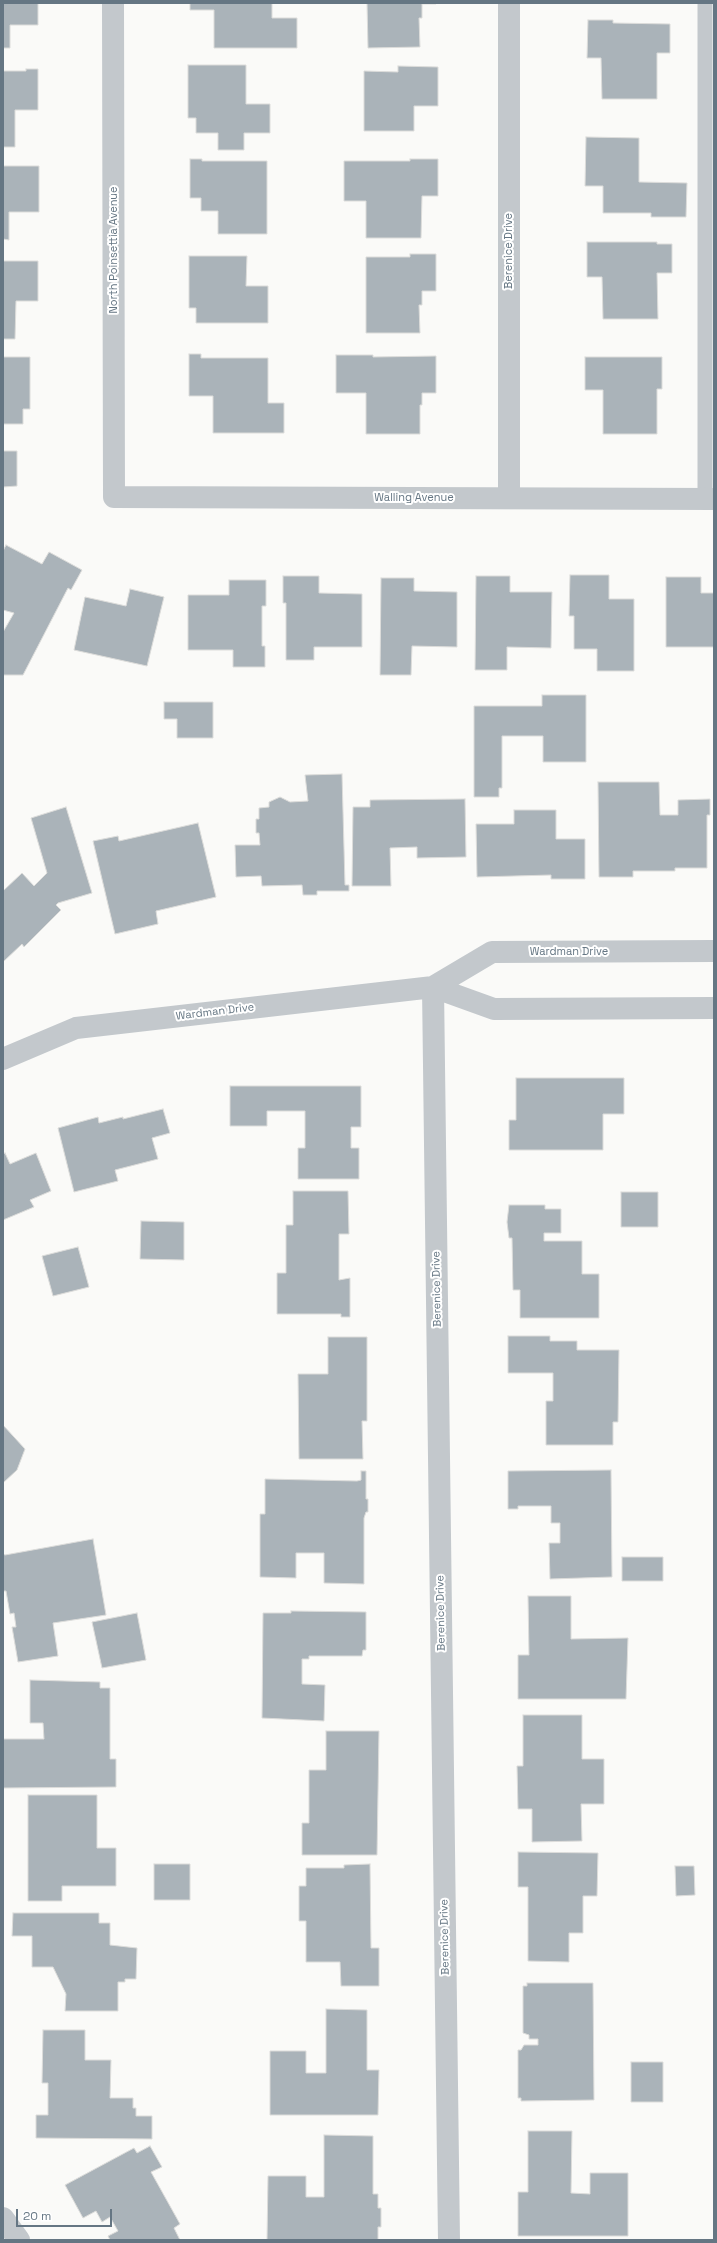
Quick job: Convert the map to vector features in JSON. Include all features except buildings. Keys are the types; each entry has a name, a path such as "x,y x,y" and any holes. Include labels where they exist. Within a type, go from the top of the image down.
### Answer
{"street":[{"name":"North Poinsettia Avenue","path":"113,3 114,496"},
{"name":"Berenice Drive","path":"509,3 509,498"},
{"name":"Walling Avenue","path":"114,496 710,499"},
{"name":"Wardman Drive","path":"3,1059 76,1028 433,986 492,952 714,951"},
{"name":"Berenice Drive","path":"433,986 449,2240"},
{"name":"Wardman Drive","path":"433,986 494,1009 714,1008"},
{"path":"3,2218 19,2240"}],"lane":[{"path":"705,3 710,499"}]}
